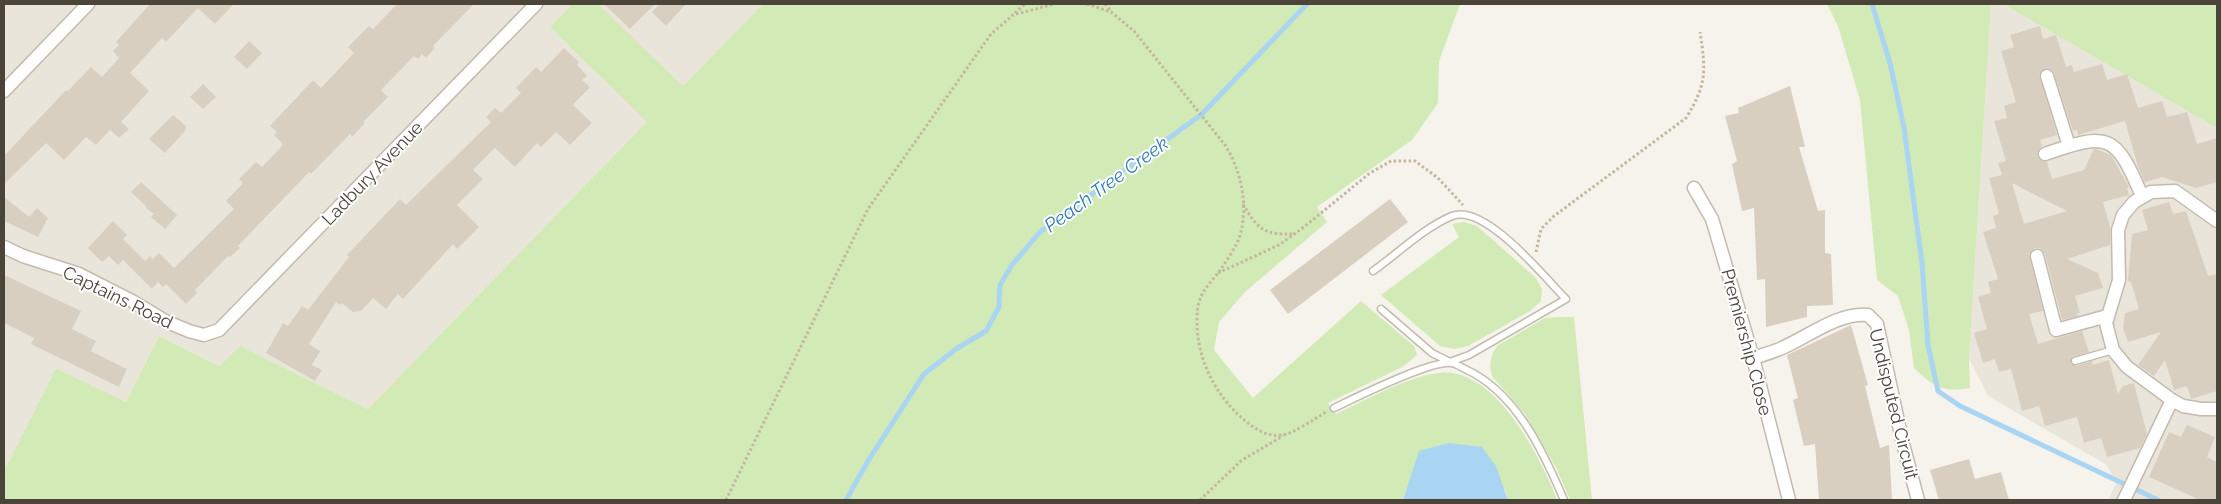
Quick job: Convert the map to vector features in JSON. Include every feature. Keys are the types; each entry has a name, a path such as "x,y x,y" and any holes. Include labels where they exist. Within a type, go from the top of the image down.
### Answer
{"street":[{"path":"4,91 88,4"},
{"name":"Ladbury Avenue","path":"204,335 219,330 225,325 536,4"},
{"path":"2047,76 2069,146"},
{"path":"2045,154 2069,146 2102,141 2116,148 2127,161 2142,196"},
{"name":"Premiership Close","path":"1694,188 1712,220 1753,358 1789,500"},
{"path":"2217,221 2175,191 2160,190 2142,196 2128,208 2120,222 2118,238 2119,280 2107,316 2106,329 2113,350 2127,367 2172,400 2192,408 2217,409"},
{"name":"Captains Road","path":"4,247 23,256 79,274 132,301 165,321 204,335"},
{"path":"2036,256 2056,330 2107,316"},
{"name":"Undisputed Circuit","path":"1753,358 1780,348 1844,318 1855,314 1868,315 1877,324 1903,444 1918,500"},
{"path":"2125,498 2172,400"}],"lane":[{"path":"1334,408 1420,369 1450,362 1469,355 1566,299 1491,226 1473,216 1454,215 1440,223 1373,272"},
{"path":"1381,309 1432,353 1478,375 1500,393 1522,421 1548,464 1564,500"},
{"path":"2075,361 2113,350"}],"path":[{"path":"726,500 868,209 991,34 1025,4"},
{"path":"1013,15 1054,4"},
{"path":"1087,4 1111,12"},
{"path":"1105,4 1111,12 1134,31 1233,157 1241,181 1241,233 1231,253 1201,292 1196,317 1199,344 1207,371 1220,396 1240,417 1260,433 1283,435"},
{"path":"1536,268 1536,250 1541,229 1554,216 1686,118 1697,100 1704,80 1704,57 1700,32"},
{"path":"1217,273 1279,245 1296,234 1370,174 1391,161 1415,161 1438,178 1473,216"},
{"path":"1242,204 1255,225 1275,235 1296,234"},
{"path":"1200,500 1242,460 1283,435 1334,408"}],"shaded area":[{"path":"4,4 763,4 368,409 240,346 219,366 159,336 126,402 56,368 4,471"},
{"path":"1991,4 2003,4 2217,128 2217,500 2108,500 2116,484 2107,465 1988,396 1969,359"}],"green space":[{"path":"573,4 598,4 683,86 763,4 1460,4 1439,61 1438,103 1412,140 1317,207 1327,222 1245,292 1219,322 1214,350 1253,398 1361,301 1414,346 1417,355 1404,366 1328,403 1336,414 1412,379 1439,373 1459,374 1478,384 1496,399 1513,418 1540,461 1557,500 1508,500 1505,489 1419,452 1403,500 4,500 4,471 56,368 126,402 159,336 219,366 240,346 368,409 647,122 550,27"},
{"path":"1827,4 1991,4 1969,359 1970,388 1952,390 1939,387 1927,380 1914,368 1909,330 1898,296 1877,280 1860,100 1838,26"},
{"path":"2003,4 2217,4 2217,128"},
{"path":"1464,222 1477,226 1536,278 1542,289 1541,301 1530,311 1468,346 1454,349 1440,346 1381,295 1459,237 1452,224"},
{"path":"1574,317 1592,500 1570,500 1557,469 1525,414 1492,376 1490,365 1492,355 1497,346 1545,318"}],"water":[{"path":"1449,443 1482,447 1496,466 1508,500 1403,500 1419,451"}],"building":[{"path":"150,4 234,4 215,24 198,8 166,42 162,38 130,73 149,91 121,122 129,129 119,138 110,130 96,145 86,137 64,160 46,143 4,184 4,156 66,90 68,91 91,67 102,77 119,58 113,51 119,45 116,42"},
{"path":"397,4 474,4 433,46 435,48 426,58 422,54 418,59 414,56 381,90 388,97 363,122 365,123 352,137 350,134 311,174 309,172 238,246 240,248 230,257 228,256 195,290 197,293 186,304 166,284 163,287 158,282 152,289 123,260 118,265 109,256 102,262 88,248 113,221 127,235 123,239 145,261 150,256 153,259 159,253 174,268 234,209 226,201 243,183 239,179 256,162 262,167 282,146 282,143 274,135 277,132 270,126 313,80 321,88 354,53 348,47 369,26 373,29"},
{"path":"604,4 655,4 630,29"},
{"path":"660,4 686,4 666,26 652,12"},
{"path":"2040,26 2043,39 2056,35 2066,67 2072,65 2074,72 2102,64 2107,80 2127,74 2138,108 2162,101 2167,117 2187,112 2197,144 2217,138 2217,182 2196,188 2162,177 2145,182 2138,167 2125,121 2078,135 2077,130 2073,131 2053,70 2045,68 2039,74 2057,135 2040,140 2042,146 2037,156 2040,160 2047,162 2052,179 2084,170 2094,149 2096,149 2111,155 2129,187 2127,188 2129,195 2103,202 2110,227 2110,245 2067,259 2098,273 2103,288 2075,296 2080,313 2077,313 2078,316 2062,320 2045,254 2040,248 2035,248 2029,254 2043,311 2029,314 2038,344 2082,331 2089,352 2072,357 2071,364 2076,366 2092,361 2093,365 2109,360 2118,394 2123,386 2134,383 2147,434 2140,448 2107,457 2101,438 2084,443 2077,417 2045,426 2039,406 2022,411 2011,369 1999,372 1995,359 1983,363 1974,333 1987,329 1978,297 1991,293 1988,282 1998,279 1983,232 1996,228 1993,216 1999,214 1989,178 2002,175 1998,163 2006,161 1994,121 2007,118 2004,106 2016,102 2001,51 2014,47 2010,35","holes":["2012,183 2067,211 2024,224"]},
{"path":"249,41 262,53 247,69 234,57"},
{"path":"564,48 579,62 577,65 587,76 582,80 590,87 573,105 592,123 570,145 556,132 541,147 537,143 515,167 495,148 473,170 483,179 457,205 479,227 457,249 453,244 403,299 398,294 386,309 373,298 361,311 353,312 342,303 340,305 336,302 309,344 320,351 312,365 322,370 315,381 266,353 283,323 288,326 302,306 308,310 349,257 347,255 400,199 406,205 491,122 486,117 495,108 501,113 521,93 516,88 536,67 541,72"},
{"path":"203,84 216,97 203,109 190,97"},
{"path":"1790,86 1805,147 1799,147 1818,211 1825,210 1825,253 1831,254 1833,305 1807,306 1807,317 1766,327 1765,279 1757,280 1754,208 1742,211 1732,164 1737,161 1725,116 1739,113 1738,108"},
{"path":"173,115 186,126 185,131 165,153 149,139"},
{"path":"141,182 177,215 165,229 151,217 154,214 131,192"},
{"path":"4,197 29,217 37,208 48,218 38,237 4,221"},
{"path":"1390,199 1408,222 1288,314 1270,290"},
{"path":"2169,202 2173,214 2186,211 2208,276 2217,274 2217,391 2191,399 2187,386 2174,390 2165,360 2154,376 2138,365 2161,332 2128,342 2123,328 2125,313 2139,309 2131,282 2128,281 2132,234 2148,230 2142,210"},
{"path":"4,275 81,311 72,329 96,341 91,351 127,369 119,387 31,344 34,338 4,323"},
{"path":"1851,325 1868,385 1865,386 1880,448 1889,445 1892,500 1819,500 1815,444 1804,446 1793,400 1798,398 1787,355"},
{"path":"2187,425 2215,437 2207,457 2217,462 2217,500 2200,500 2149,477 2169,432 2181,437"},
{"path":"1969,459 1975,479 2001,472 2009,500 1939,500 1930,470"}],"waterway":[{"name":"Peach Tree Creek","path":"846,500 868,461 924,374 956,349 986,331 999,307 1000,285 1012,265 1040,232 1202,114 1307,4"},
{"path":"1872,4 1890,63 1904,128 1922,263 1928,345 1938,391 1960,406 2158,500"}]}
